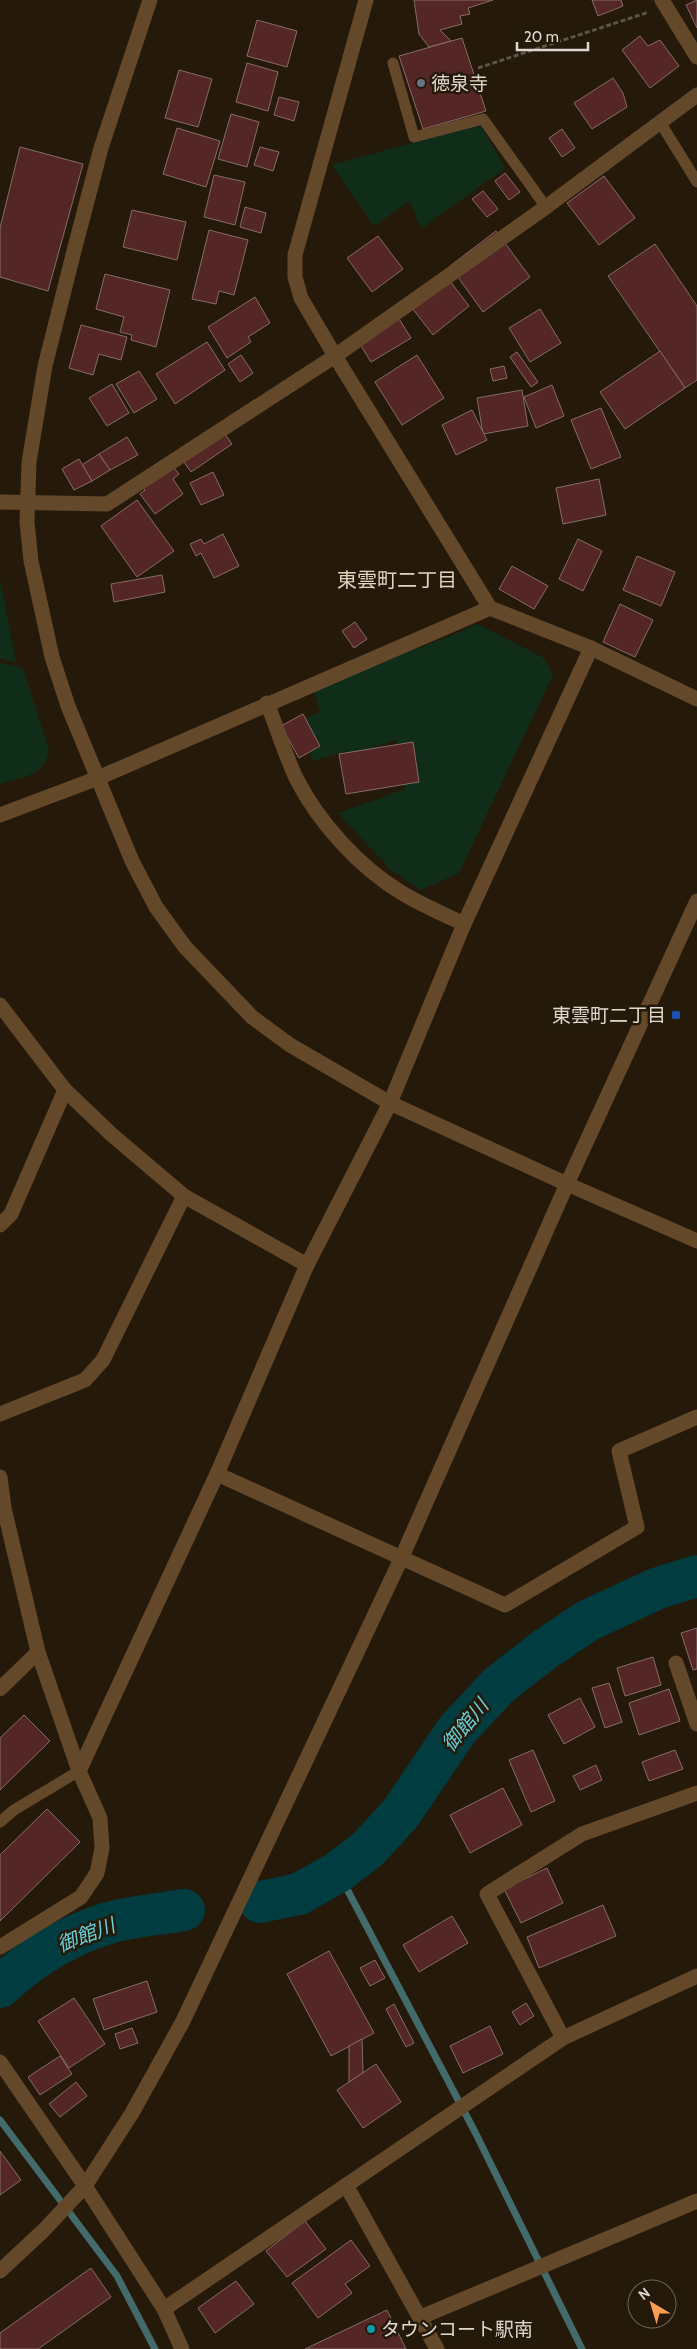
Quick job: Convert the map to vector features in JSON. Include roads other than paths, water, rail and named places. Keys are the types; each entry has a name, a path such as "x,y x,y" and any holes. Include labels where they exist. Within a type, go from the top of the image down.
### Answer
{"street":[{"path":"150,0 101,148 45,366 34,430 27,503 31,561 52,657 68,706 132,861 156,907 185,947 252,1017 290,1045 390,1103 697,1241"},
{"path":"366,0 295,256 294,277 302,298 335,356 490,608 591,648 697,699"},
{"path":"664,3 697,57"},
{"path":"0,502 107,504 335,356 546,207 697,95"},
{"path":"0,815 98,778 267,703 490,608"},
{"path":"79,1770 217,1474 307,1265 390,1103 464,924 591,648"},
{"path":"267,703 296,778 321,817 360,860 383,880 420,903 464,924"},
{"path":"0,2271 44,2230 85,2186 132,2112 183,2020 401,1559 567,1184 697,901"},
{"path":"0,1005 66,1090 111,1134 184,1196 307,1265"},
{"path":"0,1225 11,1214 66,1090"},
{"path":"0,1414 85,1380 103,1360 184,1196"},
{"path":"217,1474 505,1605 637,1527 619,1451 697,1417"},
{"path":"0,1477 4,1508 38,1652 79,1770 100,1818 102,1848 97,1873 81,1896 0,1947"},
{"path":"0,1689 38,1652"},
{"path":"676,1663 697,1724"},
{"path":"563,2038 487,1894 582,1834 697,1793"},
{"path":"164,2309 563,2038 697,1976"},
{"path":"0,2062 85,2186 164,2309 182,2349"},
{"path":"346,2185 421,2317 437,2349"},
{"path":"421,2317 697,2200"}],"lane":[{"path":"393,63 414,136 483,119 546,207"},
{"path":"660,122 697,182"},
{"path":"0,1822 14,1810 79,1770"}],"waterway":[{"name":"御館川","path":"260,1902 299,1894 338,1872 368,1849 401,1813 457,1730 499,1685 544,1650 587,1621 658,1588 697,1576"},
{"path":"338,1872 475,2132 582,2349"},
{"name":"御館川","path":"0,1987 38,1956 81,1933 112,1922 184,1910"},
{"path":"0,2120 117,2276 155,2349"}],"place":[{"name":"徳泉寺","path":"421,83"},
{"name":"東雲町二丁目","path":"676,1015"},
{"name":"タウンコート駅南","path":"371,2329"}],"district":[{"name":"東雲町二丁目","path":"397,580"}]}
